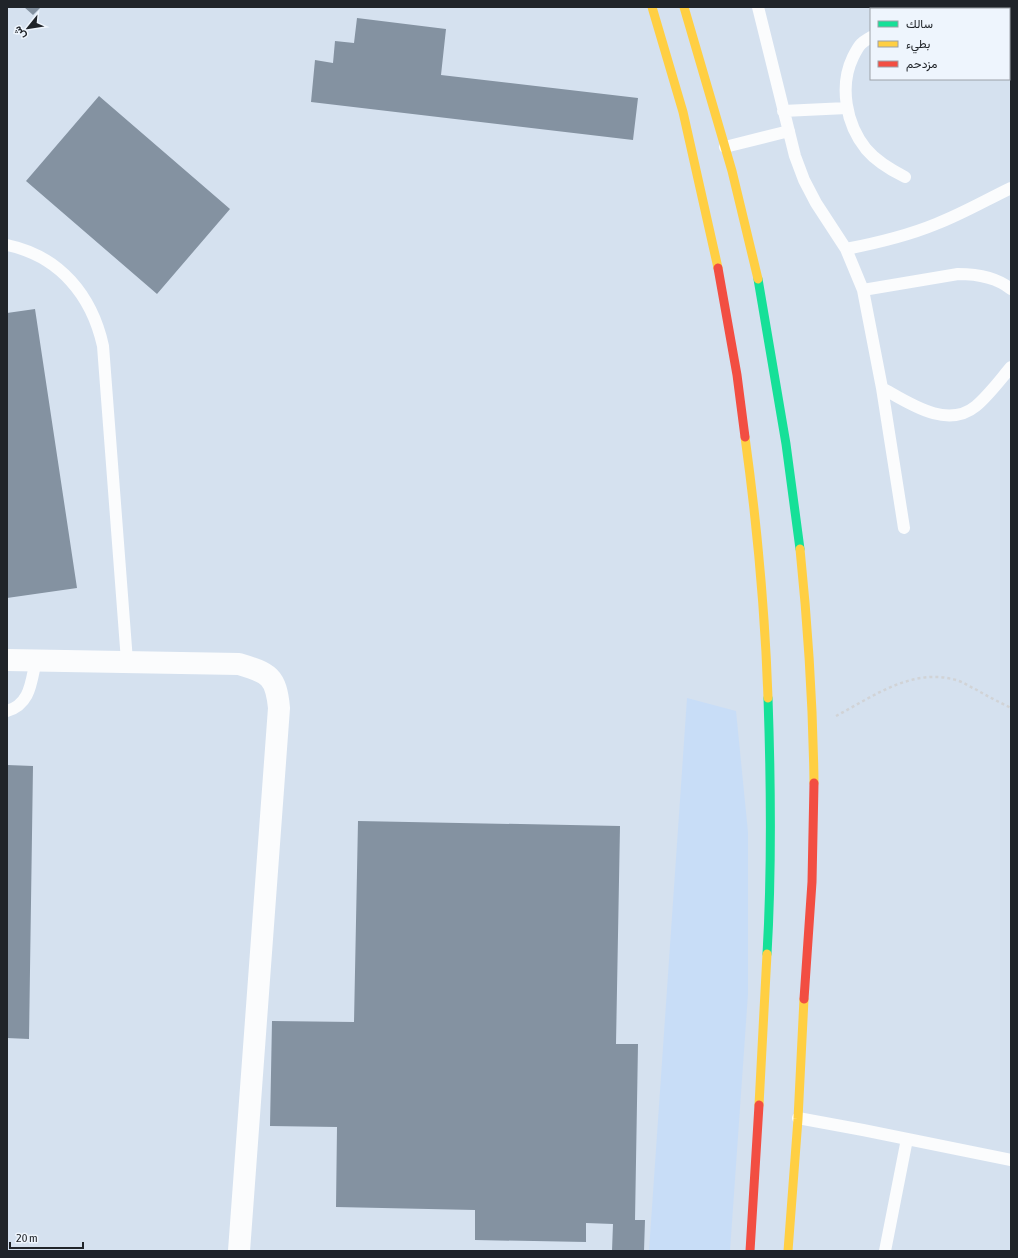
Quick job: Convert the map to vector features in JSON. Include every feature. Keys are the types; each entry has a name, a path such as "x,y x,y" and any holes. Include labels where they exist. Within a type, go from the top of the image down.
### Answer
{"highway":[{"path":"652,7 683,112 713,243 733,352 755,508 766,634 772,776 770,910 750,1251"},
{"path":"684,7 725,147 747,229 769,340 788,452 799,538 807,624 814,796 812,873 798,1118 788,1251"}],"street":[{"path":"7,660 239,664 258,670 272,679 278,692 279,708 239,1251"}],"lane":[{"path":"758,7 795,156 804,180 816,203 846,250 863,290 882,388 904,528"},
{"path":"870,38 860,44 850,63 845,85 847,108 857,136 866,148 891,170 905,177"},
{"path":"783,111 847,108"},
{"path":"725,147 789,131"},
{"path":"846,250 910,234 937,224 1011,188"},
{"path":"7,245 29,251 46,260 62,272 76,286 86,300 100,330 103,346 127,661"},
{"path":"863,290 958,274 973,274 986,277 998,281 1011,289"},
{"path":"882,388 926,411 942,415 959,414 975,407 1011,366"},
{"path":"7,711 18,707 25,699 36,660"},
{"path":"798,1118 1011,1160"},
{"path":"885,1251 907,1139"}],"path":[{"path":"812,729 903,681 931,676 960,681 1011,708"}],"shaded area":[{"path":"7,7 1011,7 1011,1251 7,1251"},
{"path":"687,698 736,711 748,832 748,994 730,1251 649,1251"}],"building":[{"path":"24,7 41,7 33,15"},
{"path":"357,18 446,29 441,75 638,98 633,140 311,102 315,60 333,63 335,41 354,43"},
{"path":"99,96 230,209 157,294 26,181"},
{"path":"35,309 77,588 7,598 7,313"},
{"path":"7,765 33,766 29,1039 7,1038"},
{"path":"358,821 620,826 616,1044 638,1044 635,1220 645,1220 644,1251 612,1251 613,1224 586,1223 586,1242 475,1240 475,1210 336,1207 337,1127 270,1126 272,1021 354,1022"}],"traffic: fast":[{"path":"758,279 786,444 800,549"},
{"path":"767,954 770,890 770,762 768,698"}],"traffic: slow":[{"path":"652,7 683,112 718,268"},
{"path":"684,7 732,171 758,279"},
{"path":"745,437 760,568 768,698"},
{"path":"800,549 810,666 814,783"},
{"path":"759,1105 767,954"},
{"path":"788,1251 798,1119 804,999"}],"traffic: jam":[{"path":"718,268 737,375 745,437"},
{"path":"804,999 812,882 814,783"},
{"path":"750,1251 759,1105"}]}
